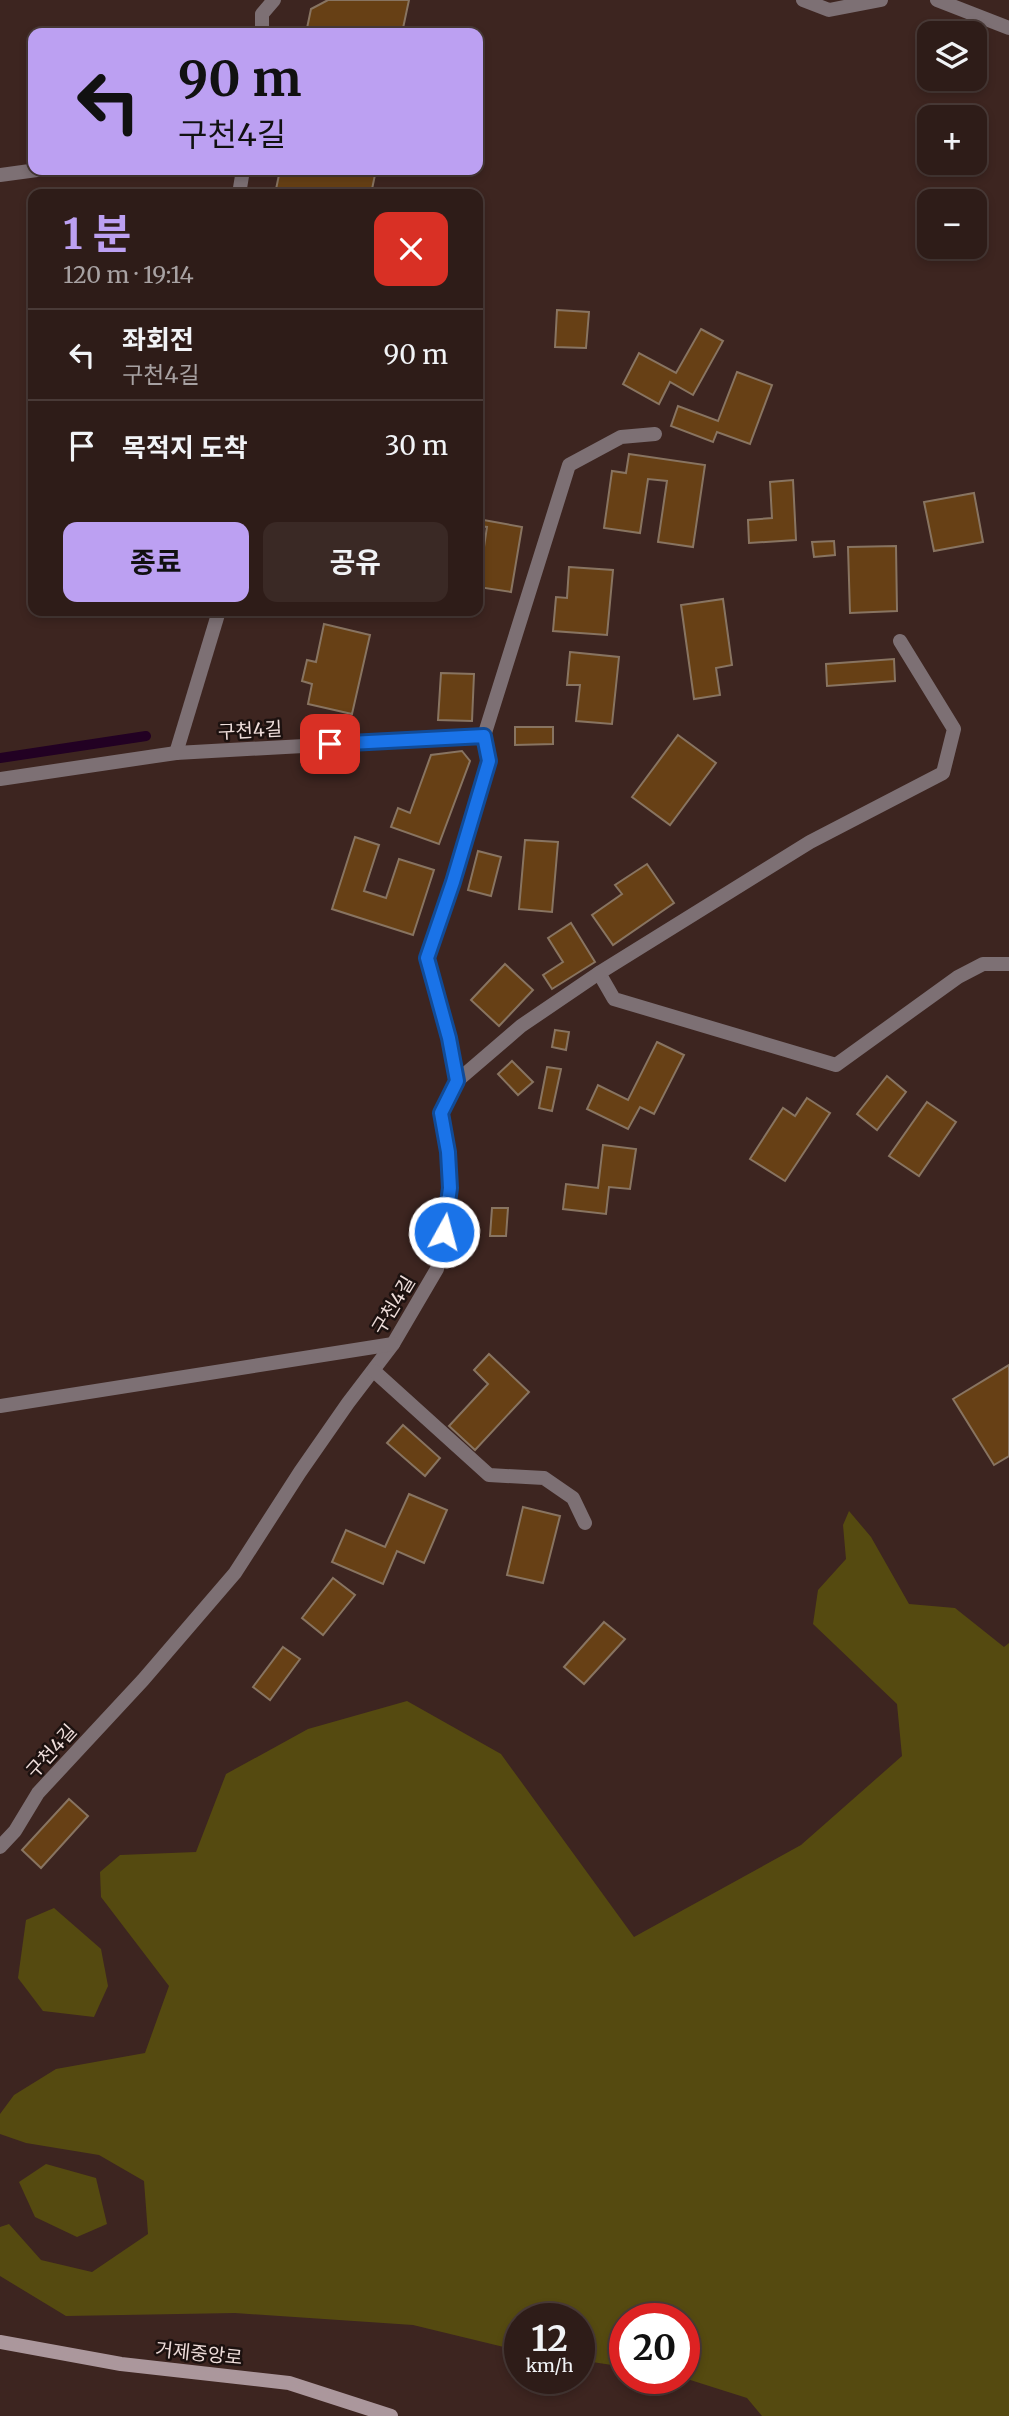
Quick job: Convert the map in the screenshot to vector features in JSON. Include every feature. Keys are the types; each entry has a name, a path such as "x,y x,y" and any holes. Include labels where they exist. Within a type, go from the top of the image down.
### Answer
{"main road":[{"name":"거제중앙로","path":"0,2342 121,2364 289,2383 391,2416"}],"lane":[{"path":"262,28 262,14 274,0"},
{"path":"803,0 829,10 881,0"},
{"path":"937,0 1009,28"},
{"path":"0,175 28,171"},
{"path":"457,1081 449,1038 427,958 489,761 484,736 569,465 621,438 655,434"},
{"path":"176,753 217,616"},
{"path":"457,1081 521,1026 598,972 810,842 943,773 954,729 900,641"},
{"name":"구천4길","path":"0,779 176,753 484,736"},
{"path":"598,972 614,999 836,1065 958,977 983,964 1009,964"},
{"name":"구천4길","path":"0,1847 15,1831 38,1793 143,1680 235,1573 324,1437 393,1344 437,1269 450,1188 448,1152 441,1113 457,1081"},
{"path":"0,1406 393,1344"},
{"path":"374,1371 489,1475 544,1479 573,1498 585,1523"}],"shaded area":[{"path":"849,1511 871,1537 909,1604 955,1608 1004,1647 1009,1643 1009,2416 762,2416 747,2398 700,2383 700,2303 609,2303 609,2365 595,2362 595,2303 504,2303 504,2347 413,2325 235,2313 66,2316 0,2276 0,2227 9,2224 41,2260 92,2272 148,2234 144,2181 99,2155 26,2143 0,2134 0,2114 14,2095 56,2069 145,2053 169,1986 101,1897 100,1872 120,1855 196,1852 226,1774 308,1729 407,1701 501,1754 634,1937 801,1845 902,1756 897,1704 813,1624 818,1590 846,1559 843,1525"},
{"path":"54,1908 101,1949 108,1986 94,2017 43,2011 18,1978 26,1920"},
{"path":"46,2164 96,2178 107,2224 77,2237 35,2217 19,2182"}],"building":[{"path":"328,0 409,0 403,28 307,28 311,9"},
{"path":"279,175 375,175 372,189 276,189"},
{"path":"557,310 589,312 586,348 555,347"},
{"path":"701,329 723,341 693,395 670,382 659,404 623,384 639,353 676,373"},
{"path":"737,372 772,385 750,444 717,432 713,442 671,426 678,406 718,421"},
{"path":"629,454 705,465 693,547 658,542 667,481 648,479 640,533 604,528 612,471 626,473"},
{"path":"793,480 796,540 749,543 748,520 772,518 770,482"},
{"path":"974,493 983,542 934,551 924,502"},
{"path":"483,520 522,527 511,592 483,588 483,554 487,527 483,527"},
{"path":"834,541 835,555 814,557 812,542"},
{"path":"896,546 897,611 850,613 848,547"},
{"path":"569,567 613,570 607,635 553,631 556,597 567,598"},
{"path":"723,599 732,665 716,668 720,695 694,699 681,605"},
{"path":"324,624 370,635 352,714 308,704 312,684 302,681 307,660 316,662"},
{"path":"570,652 619,657 612,724 576,721 580,685 567,685"},
{"path":"894,659 895,681 827,686 826,664"},
{"path":"441,673 474,674 472,721 438,720"},
{"path":"515,727 553,727 553,744 515,745"},
{"path":"678,735 716,763 670,825 632,797"},
{"path":"462,751 470,761 439,844 391,827 398,808 410,813 431,755"},
{"path":"355,837 379,845 364,891 386,898 399,859 434,870 413,935 332,909"},
{"path":"525,840 558,842 552,912 519,909"},
{"path":"478,851 501,857 491,896 468,890"},
{"path":"647,864 674,903 613,945 592,915 622,894 615,885"},
{"path":"571,923 595,962 552,989 543,975 563,962 548,938"},
{"path":"505,964 533,990 499,1026 471,1000"},
{"path":"555,1030 569,1032 566,1050 552,1047"},
{"path":"657,1042 684,1055 654,1114 640,1107 628,1129 587,1109 598,1085 628,1100"},
{"path":"512,1061 533,1082 518,1095 498,1074"},
{"path":"547,1067 561,1069 552,1111 539,1108"},
{"path":"887,1076 906,1092 877,1130 857,1114"},
{"path":"807,1098 830,1113 785,1181 750,1159 783,1108 795,1116"},
{"path":"927,1102 956,1122 919,1176 889,1156"},
{"path":"603,1145 636,1149 630,1189 609,1187 606,1214 563,1209 566,1184 598,1188"},
{"path":"492,1208 508,1208 506,1236 490,1236"},
{"path":"489,1354 529,1392 475,1450 449,1426 488,1384 474,1370"},
{"path":"1009,1365 1009,1456 994,1465 953,1399"},
{"path":"403,1425 440,1458 425,1476 387,1443"},
{"path":"409,1494 447,1510 424,1563 397,1551 383,1584 332,1562 346,1530 385,1547"},
{"path":"523,1507 560,1516 543,1583 507,1575"},
{"path":"333,1578 355,1595 323,1635 302,1618"},
{"path":"604,1622 625,1639 584,1684 564,1667"},
{"path":"283,1647 300,1659 270,1700 253,1687"},
{"path":"69,1799 88,1816 41,1868 22,1850"}],"waterway":[{"path":"0,758 146,736"}],"route":[{"path":"330,744 484,736 489,761 427,958 449,1038 457,1081 441,1113 448,1152 450,1188 444,1232"}]}
